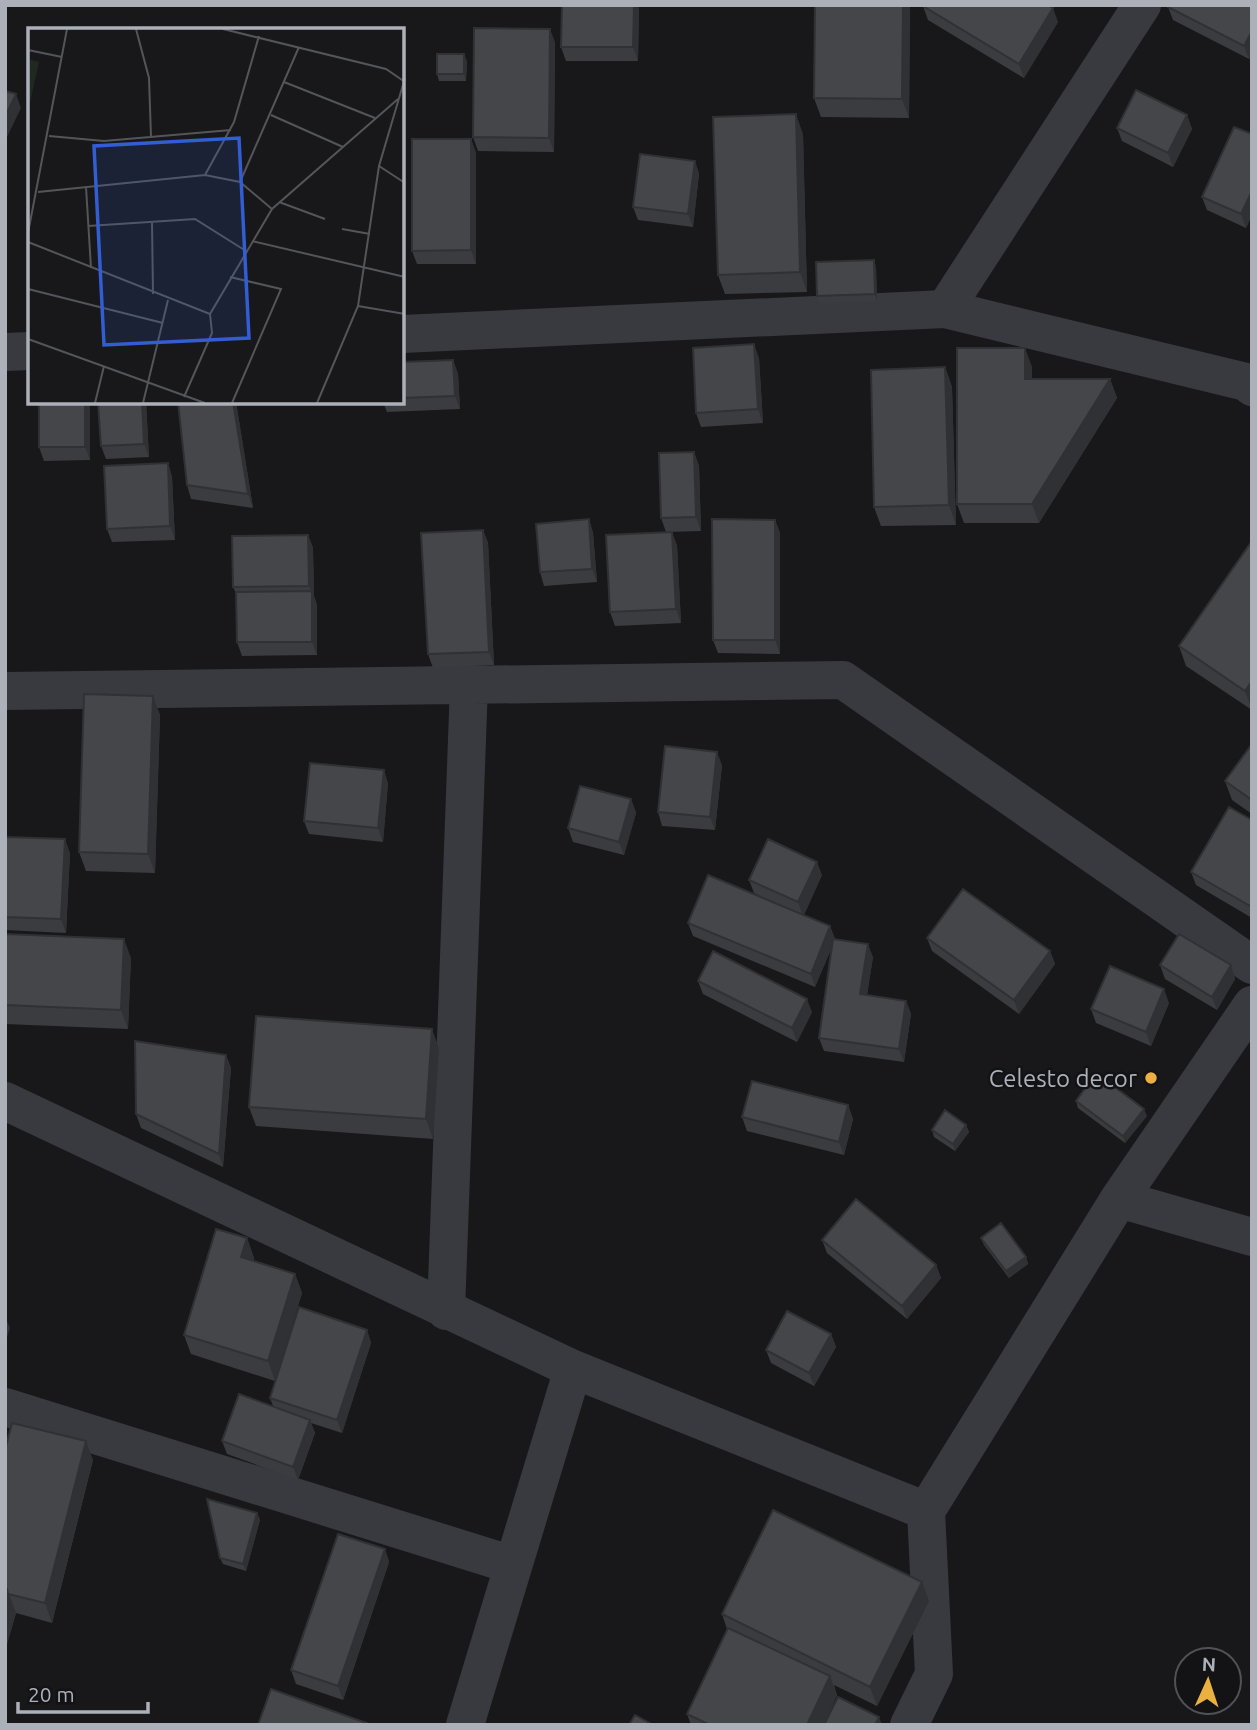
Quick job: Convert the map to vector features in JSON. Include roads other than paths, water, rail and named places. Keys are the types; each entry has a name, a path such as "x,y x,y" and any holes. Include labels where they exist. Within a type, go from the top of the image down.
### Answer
{"street":[{"path":"945,309 1143,5"},
{"path":"404,334 945,309 1250,380"},
{"path":"5,352 28,351"},
{"path":"5,691 843,680 1252,965"},
{"path":"446,1311 469,685"},
{"path":"909,1725 934,1674 926,1511 1119,1199 1252,1005"},
{"path":"5,1101 573,1369 926,1511"},
{"path":"1119,1199 1252,1237"},
{"path":"465,1725 573,1369"},
{"path":"5,1407 513,1564"}],"place":[{"name":"Celesto decor","path":"1151,1078"}]}
